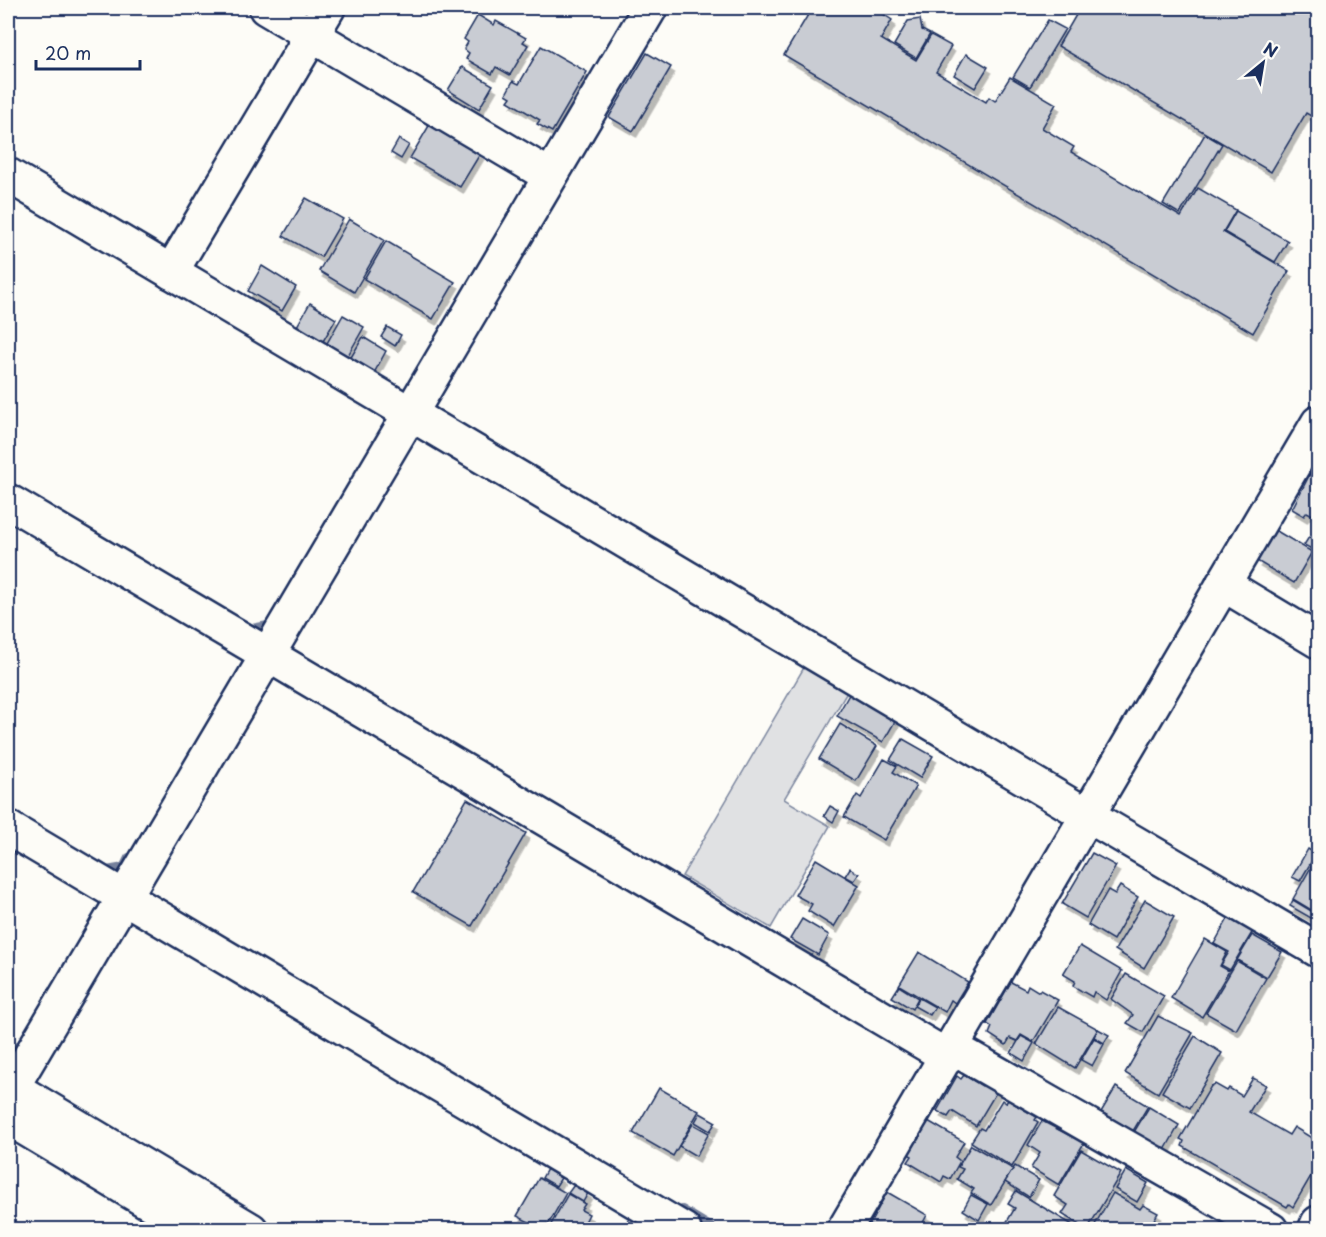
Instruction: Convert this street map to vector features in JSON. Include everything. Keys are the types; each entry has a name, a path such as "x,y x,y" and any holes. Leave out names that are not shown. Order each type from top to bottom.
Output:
{"street":[{"path":"266,8 320,21 550,176"},
{"path":"8,1096 650,8"},
{"path":"171,272 320,21"},
{"path":"8,175 1318,950"},
{"path":"844,1230 1318,423"},
{"path":"8,501 267,655 950,1053 1271,1230"},
{"path":"1223,584 1318,641"},
{"path":"8,828 684,1230"},
{"path":"8,1096 195,1230"},
{"path":"8,1096 251,1230"},
{"path":"1315,1230 1318,1223"}],"shaded area":[{"path":"806,664 849,689 784,799 830,826 771,928 682,876"}],"building":[{"path":"812,8 874,8 892,20 881,39 916,60 931,35 951,46 936,72 986,102 989,97 995,101 1010,77 1056,104 1042,128 1074,147 1071,152 1181,217 1198,188 1236,210 1223,232 1289,271 1253,333 784,55"},
{"path":"1080,8 1316,8 1318,9 1318,120 1306,113 1271,172 1058,46"},
{"path":"478,15 494,25 496,21 526,38 523,42 528,45 510,75 496,67 492,74 466,59 469,53 464,49 468,42 464,39"},
{"path":"920,19 922,30 930,34 916,58 894,45 908,21"},
{"path":"1048,20 1065,29 1030,87 1013,77"},
{"path":"541,46 587,72 552,132 537,124 540,120 508,101 511,97 506,94 513,81 519,84"},
{"path":"647,53 671,67 633,131 609,117"},
{"path":"966,54 988,67 975,88 954,75"},
{"path":"462,67 493,85 479,109 448,90"},
{"path":"430,124 480,154 460,187 410,158"},
{"path":"1205,134 1222,144 1180,214 1163,204"},
{"path":"399,139 409,145 401,159 391,153"},
{"path":"306,198 343,219 321,257 283,236"},
{"path":"1236,211 1288,241 1275,262 1224,232"},
{"path":"349,219 384,240 354,292 319,271"},
{"path":"386,241 455,282 433,319 364,279"},
{"path":"262,266 296,287 282,311 248,291"},
{"path":"310,303 336,319 322,343 296,328"},
{"path":"343,315 364,327 347,357 326,345"},
{"path":"387,327 401,335 395,346 381,337"},
{"path":"363,337 386,351 374,373 350,359"},
{"path":"1310,474 1318,479 1318,518 1307,512 1304,516 1292,509"},
{"path":"1275,530 1312,552 1294,583 1257,561"},
{"path":"1309,537 1318,542 1314,550 1304,545"},
{"path":"851,691 897,718 883,742 837,716"},
{"path":"840,724 877,746 856,781 819,759"},
{"path":"903,739 933,756 920,778 890,760"},
{"path":"884,759 897,766 893,772 916,786 884,840 844,817 857,795 861,798"},
{"path":"467,799 526,833 472,926 413,892"},
{"path":"830,806 839,811 833,822 824,816"},
{"path":"1308,849 1316,854 1300,881 1292,877"},
{"path":"1092,853 1116,866 1086,918 1062,904"},
{"path":"1318,855 1318,914 1293,899"},
{"path":"816,859 859,885 834,927 808,911 812,904 795,895"},
{"path":"850,868 859,874 854,881 845,876"},
{"path":"1120,886 1138,897 1113,940 1088,925 1108,890 1115,894"},
{"path":"1145,900 1174,917 1144,968 1115,950"},
{"path":"1293,900 1318,915 1318,922 1290,906"},
{"path":"1229,917 1253,931 1230,970 1221,965 1229,952 1214,944"},
{"path":"802,919 829,935 818,955 790,939"},
{"path":"1252,935 1282,952 1267,977 1237,960"},
{"path":"1205,939 1227,952 1220,966 1229,971 1202,1017 1171,998"},
{"path":"1080,946 1122,971 1106,1000 1094,992 1092,997 1073,986 1075,981 1063,974"},
{"path":"919,952 968,982 955,1003 951,1000 945,1012 899,985"},
{"path":"1237,961 1266,978 1236,1030 1206,1013"},
{"path":"1126,974 1164,996 1143,1032 1127,1023 1133,1015 1111,999"},
{"path":"1011,982 1026,990 1028,985 1058,1000 1033,1042 1021,1035 1017,1041 1010,1038 1006,1045 989,1034 992,1027 987,1024"},
{"path":"899,986 918,998 912,1009 892,997"},
{"path":"919,998 935,1007 930,1015 914,1006"},
{"path":"1058,1007 1098,1029 1075,1068 1036,1044"},
{"path":"1158,1016 1193,1033 1158,1093 1125,1073"},
{"path":"1098,1029 1109,1035 1104,1043 1094,1037"},
{"path":"1021,1036 1034,1043 1024,1061 1011,1053"},
{"path":"1195,1036 1222,1053 1190,1108 1162,1092"},
{"path":"1094,1038 1104,1044 1092,1066 1081,1060"},
{"path":"964,1075 982,1086 984,1083 997,1091 976,1126 952,1111 948,1117 937,1111 957,1076 961,1079"},
{"path":"1253,1078 1266,1085 1249,1112 1289,1135 1294,1127 1315,1140 1313,1143 1318,1146 1318,1164 1293,1207 1289,1204 1287,1207 1182,1146 1184,1141 1180,1139 1211,1086 1215,1084 1227,1091 1229,1088 1242,1096"},
{"path":"1116,1087 1148,1106 1133,1131 1101,1112"},
{"path":"659,1088 699,1111 673,1156 633,1133"},
{"path":"1002,1100 1006,1103 1008,1100 1037,1117 1035,1120 1038,1122 1012,1167 971,1142 980,1128 984,1130"},
{"path":"1149,1107 1179,1125 1165,1150 1134,1132"},
{"path":"700,1113 716,1122 710,1131 695,1122"},
{"path":"928,1121 964,1142 955,1157 960,1161 950,1179 944,1176 941,1182 908,1162 912,1156 908,1154"},
{"path":"1042,1121 1084,1143 1059,1185 1031,1168 1040,1153 1028,1145"},
{"path":"693,1124 709,1133 696,1156 679,1146"},
{"path":"971,1145 1013,1169 991,1205 971,1193 974,1189 957,1179 963,1169 958,1167"},
{"path":"1081,1150 1121,1173 1087,1230 1062,1214 1068,1205 1054,1196"},
{"path":"1015,1166 1039,1180 1029,1197 1005,1182"},
{"path":"547,1169 561,1178 556,1186 542,1178"},
{"path":"1126,1170 1148,1183 1137,1202 1115,1189"},
{"path":"539,1178 566,1193 545,1230 517,1216"},
{"path":"574,1185 588,1193 583,1202 568,1193"},
{"path":"1016,1191 1081,1230 1002,1230 1015,1208 1008,1204"},
{"path":"887,1192 927,1215 919,1230 875,1230 869,1226"},
{"path":"1113,1193 1140,1209 1143,1205 1158,1213 1148,1230 1092,1230"},
{"path":"568,1194 585,1204 581,1210 589,1214 581,1230 548,1230"},
{"path":"971,1195 988,1204 979,1220 963,1210"},
{"path":"629,1218 643,1226 641,1230 622,1230"}],"waterway":[{"path":"243,624 252,629 268,626"},
{"path":"98,865 107,871 124,868 129,858"},
{"path":"682,1210 715,1230"}]}
